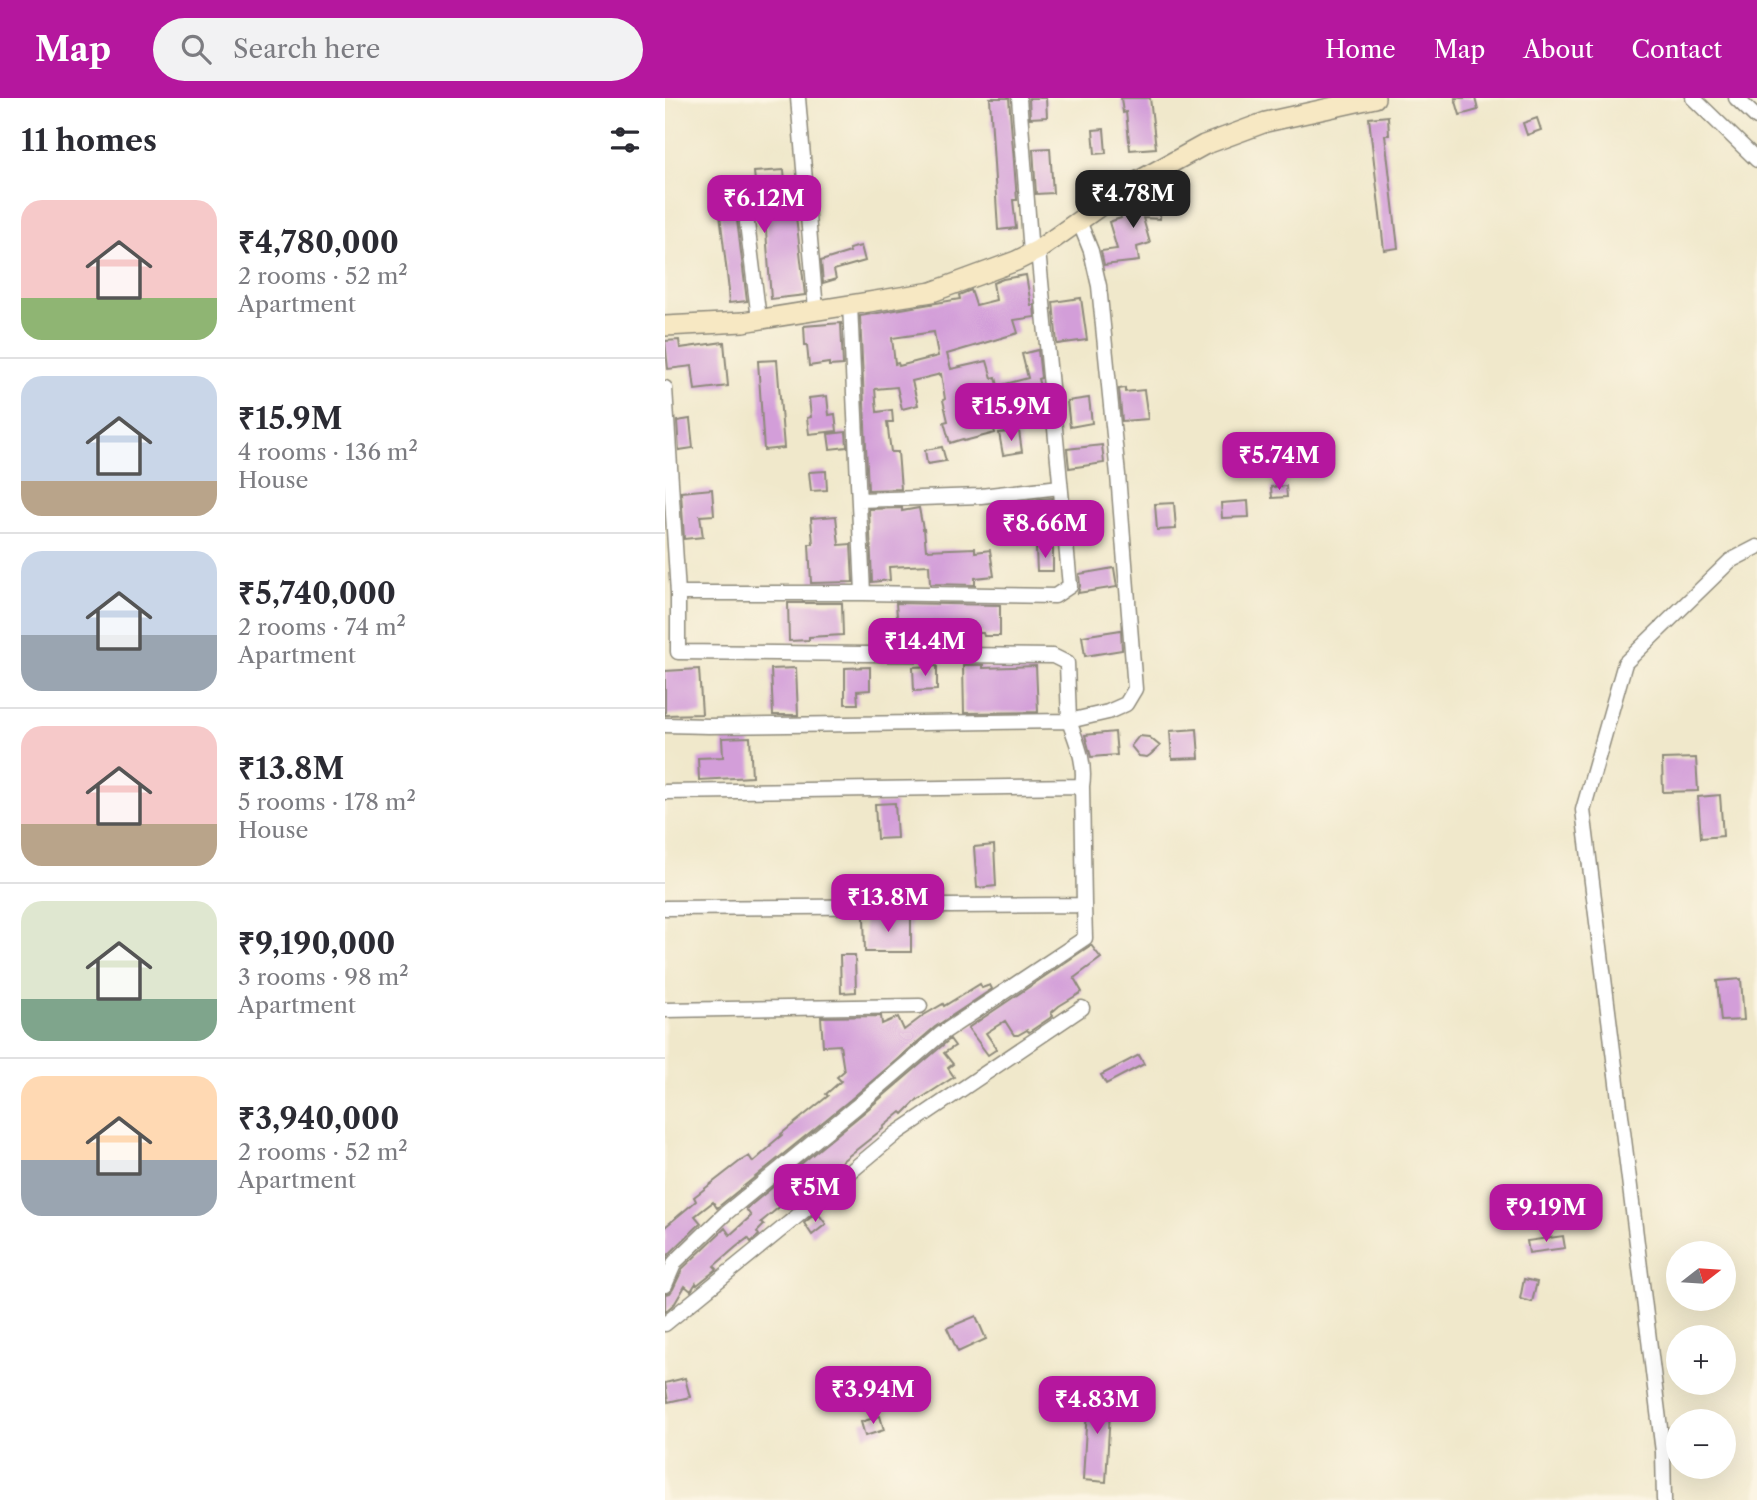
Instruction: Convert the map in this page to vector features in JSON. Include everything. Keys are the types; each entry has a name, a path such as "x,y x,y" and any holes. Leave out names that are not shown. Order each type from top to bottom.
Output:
{"street":[{"path":"798,98 815,310"},
{"path":"678,593 1055,596 1070,586 1019,98"},
{"path":"665,326 743,322 932,292 1034,252 1124,189 1204,145 1266,122 1375,98"},
{"path":"1693,98 1757,160"},
{"path":"1736,98 1757,118"},
{"path":"665,725 1069,721 1126,705 1135,689 1119,488 1099,286 1091,251 1079,221"},
{"path":"747,223 759,319"},
{"path":"850,304 863,593"},
{"path":"665,388 678,593 672,654 1053,656 1067,663 1069,721 1079,747 1084,774 1084,938 941,1034 726,1213 675,1262 665,1285"},
{"path":"859,500 981,496 1060,487"},
{"path":"1664,1500 1663,1452 1583,810 1625,663 1730,561 1757,547"},
{"path":"665,792 1082,786"},
{"path":"665,908 1084,905"},
{"path":"665,1010 920,1006"},
{"path":"665,1324 897,1133 1082,1008"}],"building":[{"path":"990,98 1009,98 1017,200 1013,200 1016,228 998,230"},
{"path":"1029,98 1046,98 1047,117 1030,118"},
{"path":"1121,98 1150,98 1156,148 1130,150 1126,112 1123,113"},
{"path":"1455,98 1475,98 1478,110 1460,115"},
{"path":"1388,116 1389,135 1385,135 1398,248 1384,250 1369,118"},
{"path":"1537,118 1541,130 1527,135 1523,123"},
{"path":"1104,129 1106,153 1095,154 1093,130"},
{"path":"1050,148 1053,193 1036,194 1033,149"},
{"path":"784,170 785,182 792,182 805,295 771,299 765,217 755,218 746,213 737,220 747,301 729,303 717,189 731,188 732,194 756,191 754,172"},
{"path":"1149,189 1161,189 1160,219 1143,218 1150,243 1137,247 1139,261 1104,265 1101,251 1117,249 1109,222 1131,212 1129,208 1140,204 1139,200 1149,197"},
{"path":"861,246 865,261 834,270 836,279 823,283 821,261"},
{"path":"1026,275 1035,317 1014,320 1018,333 947,354 951,369 987,361 992,378 996,377 998,386 1028,378 1022,354 1038,350 1041,378 1038,379 1042,393 1023,399 1029,418 1018,421 1013,403 988,410 995,433 950,443 944,422 948,421 941,374 912,381 918,405 902,409 897,387 875,389 877,412 892,410 893,422 887,422 891,452 898,452 901,489 868,490 860,316 960,299 959,295 971,290 976,305 996,300 993,283","holes":["934,332 938,356 899,366 898,363 895,364 892,338"]},
{"path":"1081,298 1087,340 1057,344 1053,302"},
{"path":"841,323 843,365 829,366 829,363 809,366 804,326"},
{"path":"679,340 680,348 724,342 728,386 695,390 692,366 668,369 665,341"},
{"path":"777,360 784,448 764,450 758,361"},
{"path":"1125,388 1125,392 1144,390 1148,419 1122,421 1119,389"},
{"path":"827,396 829,415 835,414 837,431 809,434 809,398"},
{"path":"1089,398 1092,423 1070,427 1067,401"},
{"path":"690,419 693,448 679,450 677,421"},
{"path":"1019,431 1022,452 1003,455 999,433"},
{"path":"846,432 847,447 830,449 828,434"},
{"path":"1102,445 1104,463 1069,468 1067,449"},
{"path":"942,447 946,461 927,464 925,450"},
{"path":"826,471 827,490 811,491 809,472"},
{"path":"1286,486 1287,497 1272,498 1271,487"},
{"path":"712,489 714,515 700,516 703,537 684,539 681,492"},
{"path":"1052,498 1053,523 1031,525 1029,500"},
{"path":"1248,501 1249,517 1222,518 1221,503"},
{"path":"1174,503 1176,529 1157,530 1155,504"},
{"path":"902,508 902,511 919,508 926,550 990,550 994,576 975,578 975,585 930,584 929,565 889,567 890,580 872,582 869,509"},
{"path":"836,516 839,545 851,544 853,582 811,583 811,518"},
{"path":"1036,549 1053,549 1053,571 1037,571"},
{"path":"1114,568 1117,587 1078,593 1079,574"},
{"path":"788,603 842,603 843,635 789,641"},
{"path":"896,603 1000,605 1000,636 927,632 927,643 899,643"},
{"path":"1121,630 1122,650 1085,656 1082,636"},
{"path":"963,665 983,665 983,668 1036,666 1038,712 964,713"},
{"path":"937,666 937,690 914,691 913,667"},
{"path":"870,667 870,690 857,691 858,704 845,704 845,668"},
{"path":"796,668 798,715 773,715 771,669"},
{"path":"699,669 702,714 665,715 665,671"},
{"path":"1197,729 1199,758 1172,759 1170,731"},
{"path":"1115,732 1117,755 1091,757 1085,735"},
{"path":"1139,736 1149,737 1160,746 1147,757 1139,756 1131,746"},
{"path":"750,737 752,777 699,780 698,758 723,757 722,738"},
{"path":"1696,758 1698,791 1663,792 1662,759"},
{"path":"1720,795 1723,836 1701,838 1698,797"},
{"path":"895,803 897,838 877,839 875,804"},
{"path":"994,845 996,886 977,888 974,847"},
{"path":"864,916 911,916 911,952 865,952"},
{"path":"1091,945 1101,958 1074,978 1082,992 1059,1006 1051,1013 1053,1016 1029,1032 1027,1030 1014,1035 1005,1021 986,1033 997,1049 988,1055 968,1028"},
{"path":"840,955 855,955 856,992 841,993"},
{"path":"1741,979 1744,1020 1721,1021 1717,981"},
{"path":"980,984 982,988 990,985 992,989 935,1027 717,1208 713,1202 695,1216 701,1223 665,1261 665,1227 696,1201 694,1197 749,1156 753,1162 781,1134 828,1096 826,1094 841,1081 837,1077 844,1071 840,1045 823,1046 821,1017 881,1016 882,1024 898,1017 904,1030 924,1015"},
{"path":"950,1039 955,1046 944,1053 953,1064 948,1068 954,1077 917,1100 903,1114 901,1112 832,1169 792,1208 791,1206 788,1209 783,1204 761,1222 764,1225 757,1232 759,1235 751,1242 748,1238 736,1247 714,1266 717,1269 697,1285 696,1283 691,1291 685,1286 675,1303 665,1312 665,1294 673,1289 683,1268 725,1228 730,1235 751,1216 746,1209"},
{"path":"1139,1055 1144,1064 1106,1084 1101,1075"},
{"path":"817,1212 826,1224 812,1235 804,1223"},
{"path":"1563,1236 1565,1248 1529,1253 1527,1241"},
{"path":"1524,1279 1537,1282 1532,1302 1520,1299"},
{"path":"976,1316 986,1339 958,1352 947,1328"},
{"path":"685,1378 690,1397 668,1402 665,1383"},
{"path":"1088,1391 1111,1393 1106,1482 1083,1480"},
{"path":"880,1416 884,1430 865,1436 861,1422"}]}
